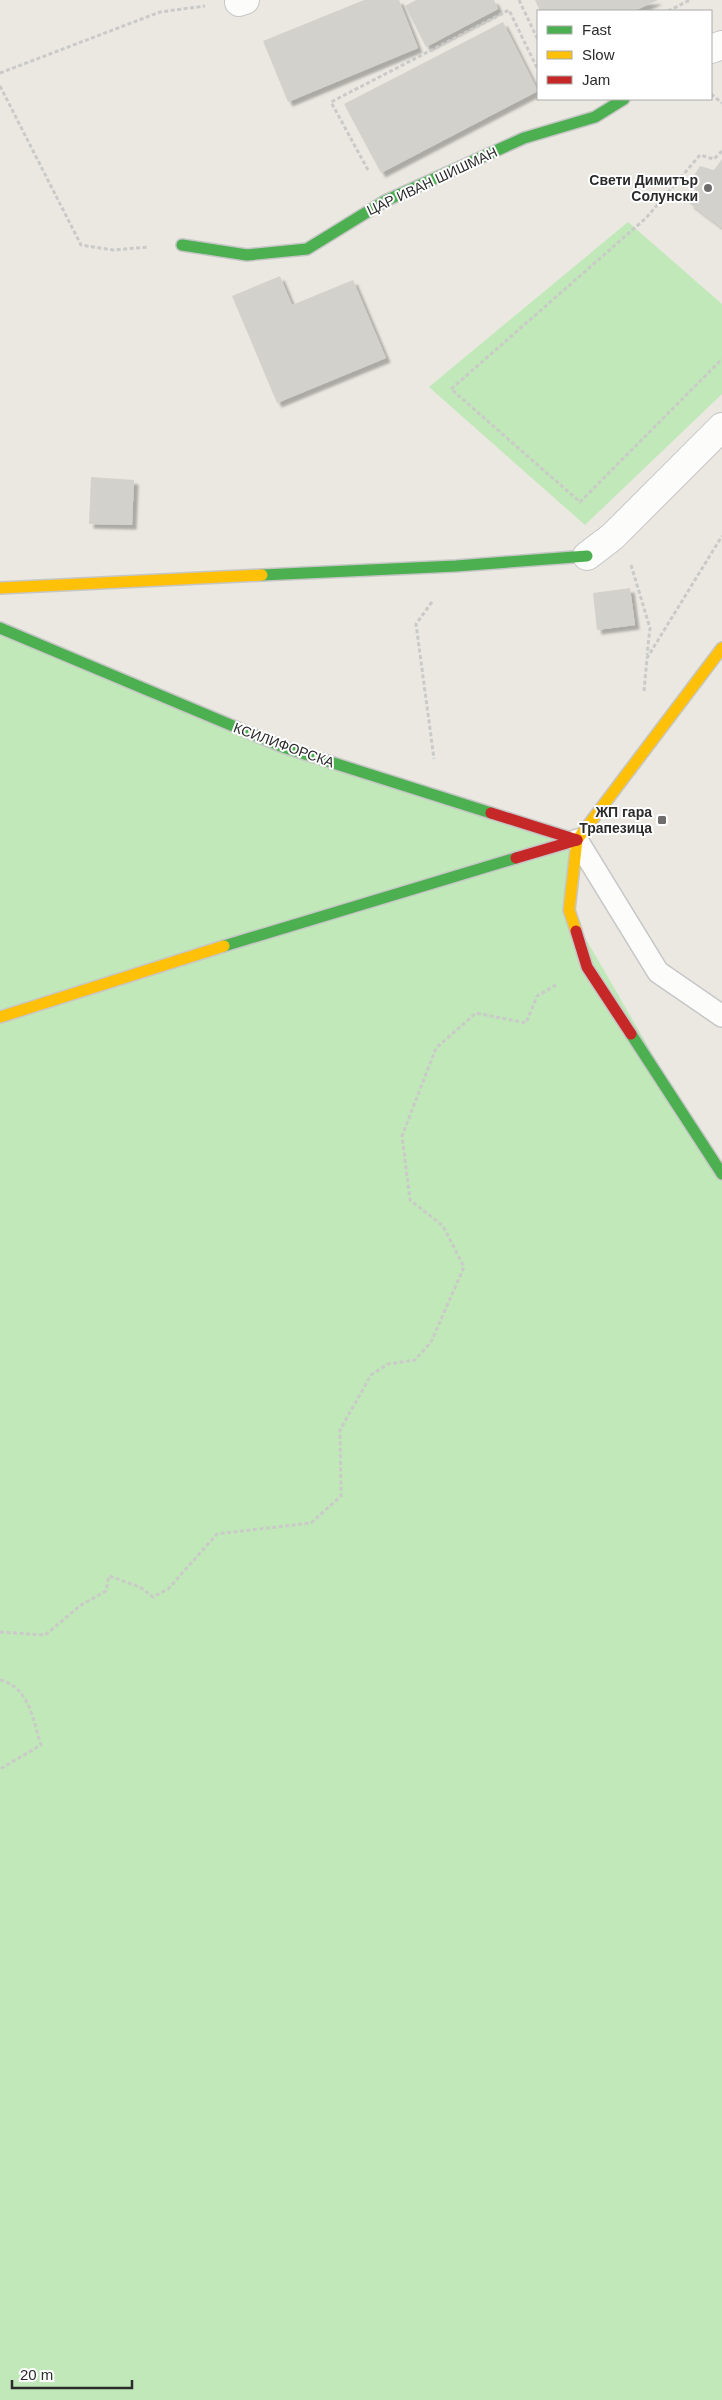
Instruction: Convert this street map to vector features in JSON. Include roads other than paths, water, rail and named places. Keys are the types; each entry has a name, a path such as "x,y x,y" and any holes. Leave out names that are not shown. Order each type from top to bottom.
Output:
{"street":[{"name":"ЦАР ИВАН ШИШМАН","path":"182,245 247,255 307,249 385,201 524,138 594,117 622,100"},
{"path":"0,588 456,566 587,556 612,537 722,427"},
{"name":"КСИЛИФОРСКА","path":"0,628 283,748 577,840"},
{"path":"722,648 577,840 569,910 587,967 722,1174"},
{"path":"0,1016 577,840"}],"lane":[{"path":"577,840 658,972 722,1016"}],"place":[{"name":"Свети Димитър Солунски","path":"708,188"},
{"name":"ЖП гара Трапезица","path":"662,820"}]}
